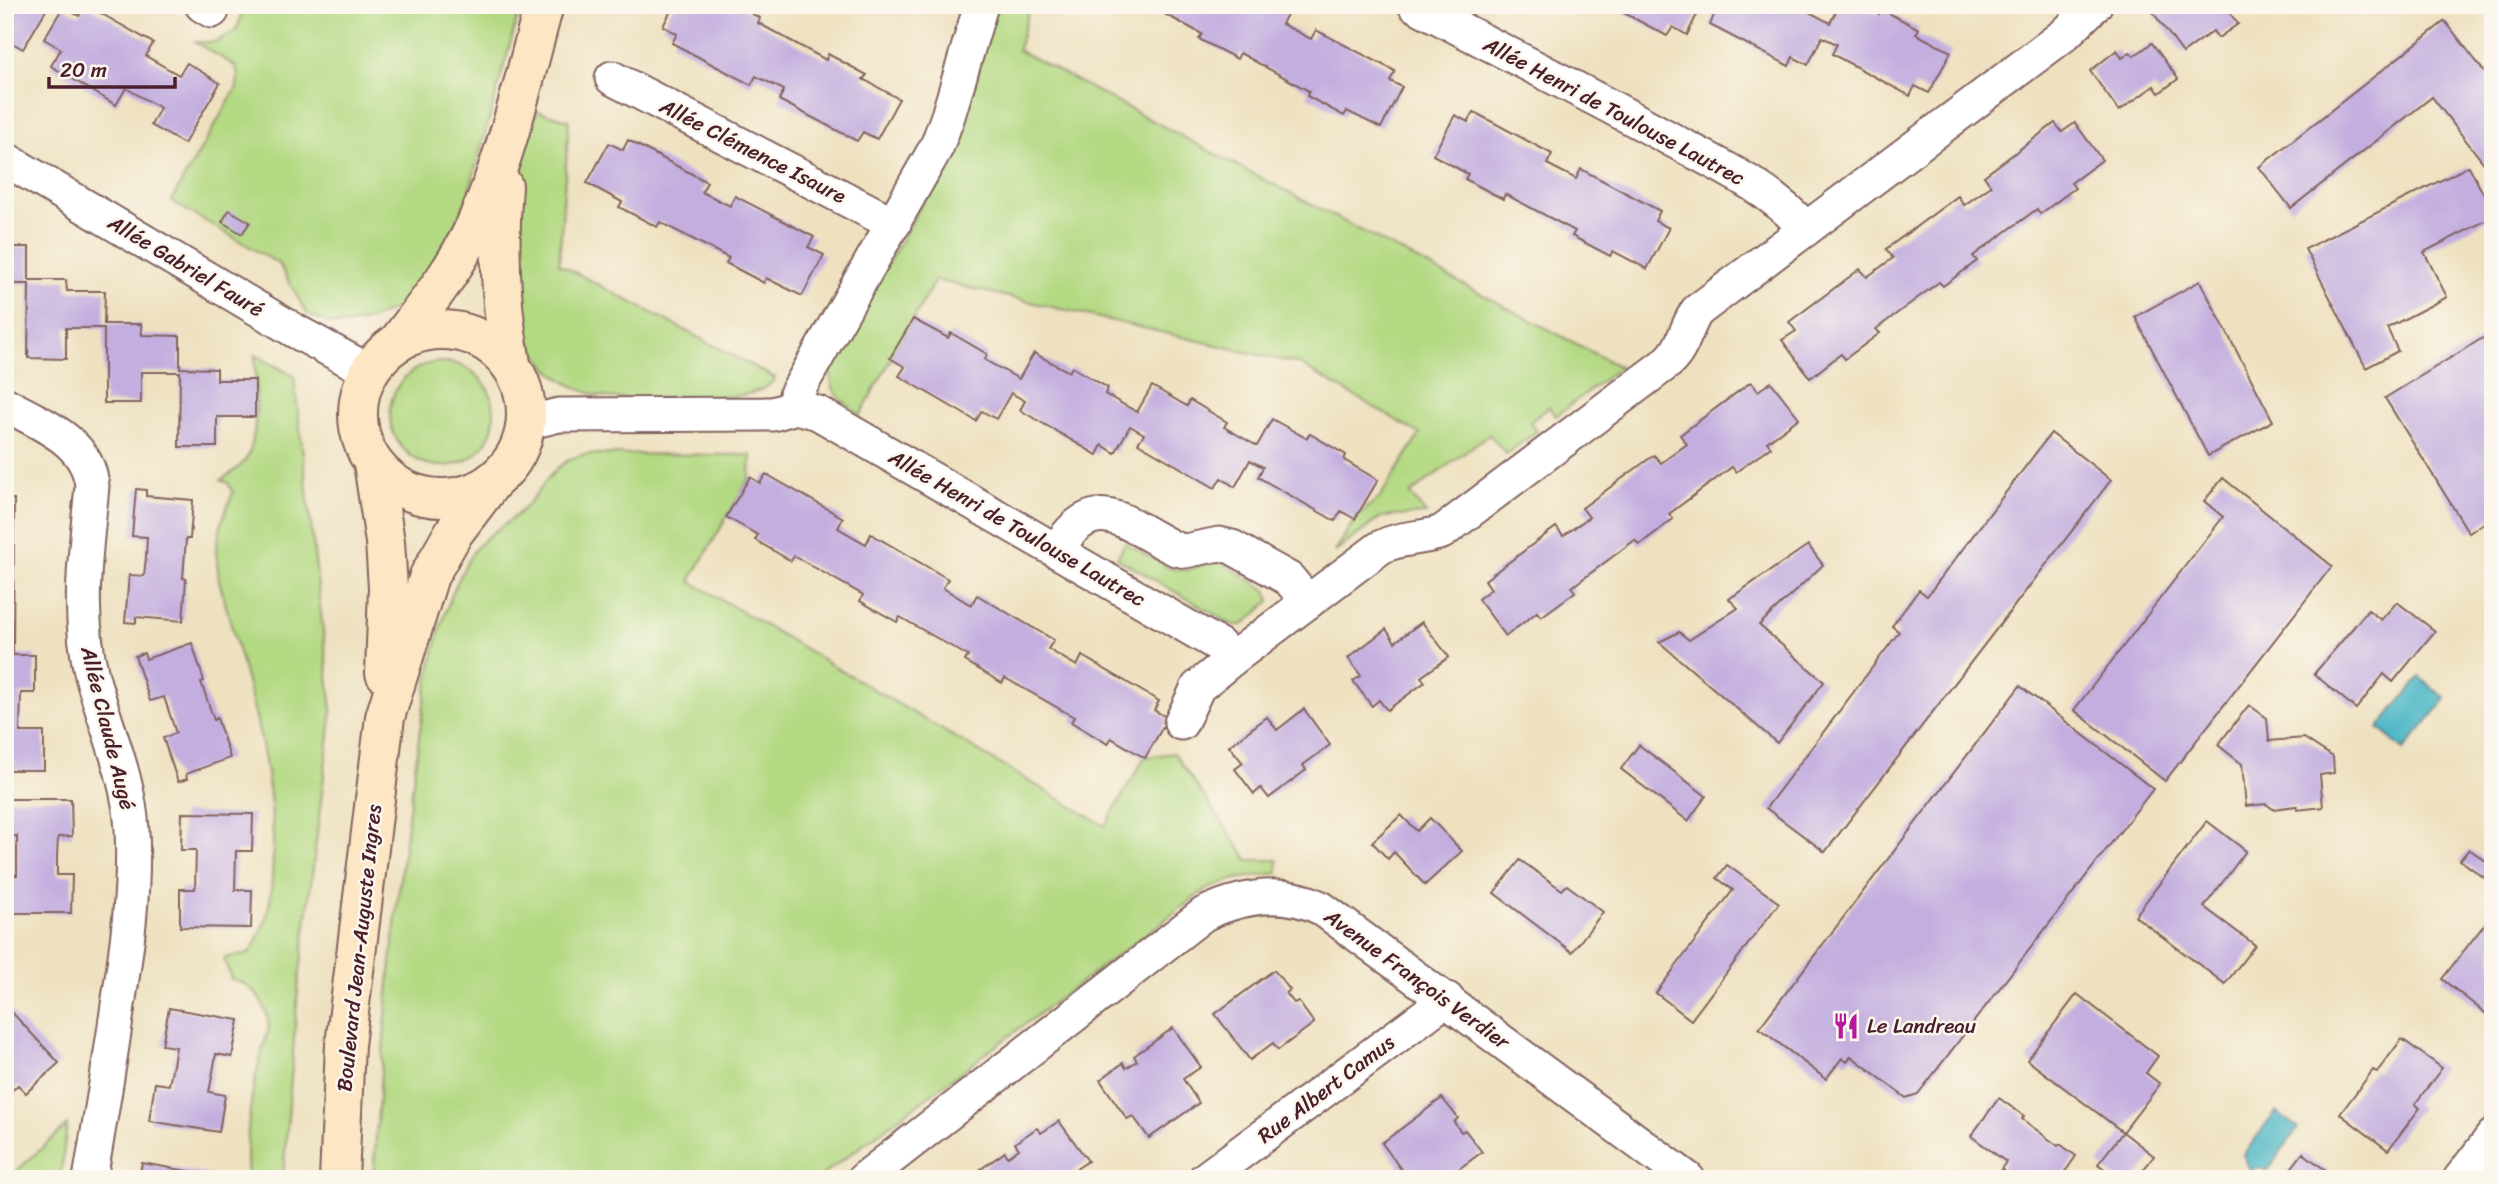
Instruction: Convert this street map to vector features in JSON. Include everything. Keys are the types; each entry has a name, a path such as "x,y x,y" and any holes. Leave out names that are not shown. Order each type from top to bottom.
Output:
{"main road":[{"path":"398,342 417,333 438,329 458,331 479,338 496,349 510,364 521,382 526,402 526,424 522,441 515,457 492,482 477,491 443,499 425,497 396,485 373,463 359,433 358,401 369,371 382,355 398,342 432,298 475,226 506,142 544,5"},
{"path":"506,142 499,235 510,364"},
{"name":"Boulevard Jean-Auguste Ingres","path":"339,1179 345,1045 385,717 387,577 385,542 373,463"},
{"name":"Boulevard Jean-Auguste Ingres","path":"385,717 429,576 454,531 492,482"}],"street":[{"path":"526,424 559,415 773,414 796,407 796,394 937,146 981,5"},
{"name":"Allée Henri de Toulouse Lautrec","path":"1415,5 1741,177 1768,194 1794,215 1806,229"},
{"path":"1181,723 1198,687 1232,659 1381,547 1396,540 1442,532 1668,362 1679,349 1688,324 1697,311 2064,35 2095,5"},
{"name":"Allée Clémence Isaure","path":"612,78 894,224"},
{"name":"Allée Gabriel Fauré","path":"5,159 297,332 369,371"},
{"name":"Allée Claude Augé","path":"5,404 69,440 85,459 90,471 91,493 82,574 84,625 92,674 127,790 132,828 133,871 124,971 90,1179"},
{"name":"Allée Henri de Toulouse Lautrec","path":"796,407 832,420 1057,550 1219,645 1232,659"},
{"path":"1057,550 1076,525 1097,516 1113,516 1176,549 1185,551 1219,544 1232,547 1289,579 1308,602"},
{"name":"Avenue François Verdier","path":"864,1179 1204,914 1238,901 1271,896 1293,898 1312,904 1447,999 1688,1179"},
{"name":"Rue Albert Camus","path":"1205,1179 1447,999"},
{"path":"2460,1179 2493,1136"}],"green space":[{"path":"239,5 521,5 467,199 456,225 412,297 399,307 370,320 344,325 331,324 307,314 279,264 171,201 237,87 235,66 195,42 215,42 235,32 241,18"},
{"path":"997,5 1030,5 1018,50 1620,367 1556,416 1549,407 1530,422 1537,431 1506,454 1489,434 1410,494 1426,514 1381,517 1335,552 1356,517 1380,497 1420,434 1299,364 935,280 860,415 840,399 832,386 833,361 958,140"},
{"path":"537,111 569,120 559,264 775,378 769,385 752,393 730,396 614,398 589,393 568,383 539,358 525,325 522,306 517,200 522,166"},
{"path":"255,355 294,376 332,710 298,990 283,1179 248,1179 247,1140 251,1102 269,1028 263,1004 253,991 231,979 224,958 250,953 266,918 272,883 269,786 256,716 219,580 216,549 222,521 233,492 228,483 221,480 243,463 252,442 256,412"},
{"path":"442,362 462,366 479,377 490,394 494,414 490,434 479,451 462,462 442,466 422,462 405,451 394,434 390,414 394,394 405,377 422,366"},
{"path":"751,455 750,477 690,581 1105,826 1145,757 1174,753 1248,860 1278,860 1278,873 1235,879 1205,890 817,1179 373,1179 399,886 425,699 437,639 457,582 477,547 490,534 520,513 560,466 577,456"},
{"path":"1125,543 1171,569 1188,570 1212,562 1222,563 1266,590 1270,601 1243,625 1233,625 1117,558"},
{"path":"67,1125 60,1179 8,1179"}],"water":[{"path":"2420,677 2446,699 2404,750 2378,728"},
{"path":"2276,1112 2298,1128 2267,1171 2263,1168 2250,1170 2243,1155"}],"building":[{"path":"5,5 49,5 23,49 5,39"},
{"path":"86,5 153,43 146,56 179,75 187,63 220,83 184,144 151,125 160,108 126,88 116,105 51,66 61,49 44,39 63,7 79,16"},
{"path":"674,5 736,5 760,18 758,23 826,60 828,54 867,75 863,79 899,99 877,139 863,132 857,141 779,100 784,90 756,76 751,85 672,43 677,34 663,26"},
{"path":"1148,5 1271,5 1287,14 1282,24 1311,39 1316,30 1395,71 1390,81 1402,87 1381,128 1347,111 1344,116 1307,96 1309,91 1240,53 1237,59 1199,39 1202,34"},
{"path":"1609,5 1796,5 1830,23 1839,5 1861,5 1879,14 1881,9 1919,29 1916,34 1951,52 1929,93 1915,86 1910,96 1832,54 1837,44 1822,37 1808,65 1793,57 1789,66 1710,25 1714,15 1700,8 1687,35 1673,27 1667,36"},
{"path":"2224,5 2238,24 2218,38 2213,31 2183,53 2149,7"},
{"path":"2445,21 2493,83 2493,175 2432,97 2291,208 2259,167"},
{"path":"2152,43 2178,79 2159,93 2154,86 2119,111 2090,71 2117,50 2122,58 2130,52 2134,56"},
{"path":"1474,112 1552,154 1547,164 1576,179 1581,169 1660,211 1655,221 1669,228 1647,269 1613,251 1610,256 1572,236 1575,231 1505,194 1503,199 1465,179 1468,174 1433,155 1455,115 1468,122"},
{"path":"2055,123 2062,132 2075,123 2102,160 2071,183 2075,188 2040,214 2037,209 1973,256 1977,261 1943,286 1939,282 1876,329 1880,333 1845,359 1841,354 1810,378 1782,340 1796,331 1789,322 1860,269 1867,277 1893,258 1886,249 1958,196 1964,205 1991,186 1984,176"},
{"path":"628,140 707,182 702,192 730,206 735,196 814,237 808,247 824,255 802,296 766,278 764,283 726,263 729,258 660,222 657,227 619,207 622,202 587,183 609,143 623,150"},
{"path":"2469,166 2493,217 2424,252 2447,297 2387,328 2398,351 2366,368 2305,249"},
{"path":"229,210 250,222 242,234 222,222"},
{"path":"5,247 29,247 29,280 66,280 67,291 105,291 104,324 141,324 142,335 180,336 180,368 217,369 217,380 255,380 255,417 217,417 217,447 179,447 180,372 141,372 141,403 104,403 104,328 66,328 66,359 28,358 29,284 5,284"},
{"path":"2200,281 2273,421 2208,456 2135,317"},
{"path":"913,319 948,338 951,333 987,354 985,360 1019,379 1034,353 1069,372 1072,367 1108,388 1105,394 1137,412 1152,386 1187,406 1190,400 1227,422 1224,427 1257,446 1272,419 1306,438 1310,434 1346,455 1344,460 1378,480 1355,519 1341,511 1335,521 1258,477 1263,467 1250,460 1235,487 1221,478 1215,488 1138,443 1144,434 1130,426 1115,453 1102,445 1097,455 1020,410 1025,401 1011,393 996,419 982,411 976,421 899,376 905,367 890,358"},
{"path":"2486,336 2493,346 2493,517 2469,533 2385,398"},
{"path":"1751,382 1758,391 1771,382 1799,418 1767,442 1771,447 1736,472 1732,467 1669,514 1673,519 1639,545 1635,540 1572,587 1575,592 1541,617 1537,612 1506,636 1478,599 1491,589 1485,580 1556,527 1563,536 1589,517 1582,508 1654,455 1661,463 1687,444 1680,435"},
{"path":"2051,433 2111,480 1825,852 1766,808 1899,632 1892,626 1919,590 1927,596"},
{"path":"766,474 843,518 838,528 866,544 871,534 948,579 943,588 971,605 977,595 1054,640 1048,649 1077,666 1082,656 1159,701 1154,710 1168,718 1145,758 1111,738 1108,744 1071,722 1074,717 1005,678 1002,683 965,661 968,656 900,617 897,622 860,601 863,595 794,556 791,561 755,540 758,535 726,517 750,477 760,483"},
{"path":"2223,478 2332,566 2165,781 2074,710 2223,517 2204,501"},
{"path":"136,489 146,490 146,496 193,500 190,539 186,539 183,621 136,617 136,623 125,622 129,575 144,576 146,557 147,537 132,536"},
{"path":"5,499 14,499 13,655 35,655 35,693 21,693 20,732 44,732 44,770 5,770"},
{"path":"1808,545 1823,565 1759,625 1824,682 1777,743 1659,642 1679,632 1689,640 1738,608 1729,599"},
{"path":"2397,602 2435,631 2393,682 2384,674 2356,709 2314,674 2368,610 2381,620"},
{"path":"1422,622 1449,657 1421,677 1425,682 1387,710 1379,700 1372,706 1353,681 1361,676 1348,658 1386,629 1395,642"},
{"path":"192,643 204,681 201,682 214,720 217,718 230,758 186,774 187,779 178,782 163,738 176,733 164,697 150,701 135,656 144,653 146,659"},
{"path":"2020,686 2153,789 1918,1094 1906,1098 1851,1056 1847,1062 1842,1058 1826,1079 1759,1028"},
{"path":"2249,705 2267,718 2269,741 2304,738 2333,757 2334,773 2320,775 2323,807 2297,810 2297,806 2273,809 2266,804 2246,806 2242,764 2218,745"},
{"path":"1304,709 1330,745 1303,765 1306,770 1269,798 1261,788 1254,794 1235,769 1243,763 1229,746 1267,717 1277,730"},
{"path":"1639,745 1706,796 1688,821 1621,769"},
{"path":"5,799 71,799 72,836 58,837 57,875 72,875 71,913 5,913 5,875 17,875 17,836 5,836"},
{"path":"182,813 253,814 252,851 236,851 235,890 252,890 251,928 180,927 180,889 195,889 196,850 181,850"},
{"path":"1401,815 1417,831 1430,818 1462,851 1425,885 1394,852 1388,859 1372,842"},
{"path":"2207,821 2246,851 2204,907 2255,945 2225,984 2135,916"},
{"path":"2469,849 2493,866 2493,884 2460,860"},
{"path":"1520,860 1562,890 1567,885 1603,912 1572,952 1494,893"},
{"path":"1727,865 1779,903 1691,1020 1656,993 1733,890 1717,878"},
{"path":"2491,916 2493,1011 2489,1016 2442,979"},
{"path":"1274,970 1290,990 1286,993 1294,1003 1298,1001 1314,1023 1278,1050 1273,1043 1250,1060 1215,1014"},
{"path":"2077,994 2158,1056 2146,1073 2160,1084 2123,1132 2027,1060"},
{"path":"7,1007 59,1063 26,1093 18,1085 5,1097"},
{"path":"169,1008 239,1020 232,1057 216,1054 209,1092 225,1095 219,1132 149,1121 155,1083 169,1085 173,1065 176,1047 162,1045"},
{"path":"1173,1028 1201,1067 1183,1079 1199,1103 1149,1138 1133,1116 1127,1119 1100,1080 1123,1063 1126,1068 1137,1061 1134,1056"},
{"path":"2402,1039 2442,1068 2415,1104 2420,1108 2388,1150 2340,1114 2373,1070 2377,1072"},
{"path":"1442,1098 1458,1118 1454,1122 1461,1132 1465,1130 1482,1152 1445,1179 1408,1179 1382,1143"},
{"path":"1999,1098 2024,1116 2022,1119 2076,1156 2060,1179 2014,1179 2001,1169 2006,1162 1971,1136"},
{"path":"1059,1121 1088,1161 1069,1174 1072,1179 967,1179 1005,1152 1008,1157 1019,1149 1015,1143 1037,1128 1041,1133"},
{"path":"2123,1132 2154,1156 2136,1179 2117,1179 2098,1164"},
{"path":"2303,1153 2337,1179 2283,1179"},
{"path":"142,1163 211,1175 211,1179 139,1179"}],"place":[{"name":"Le Landreau","path":"1846,1026"}]}
